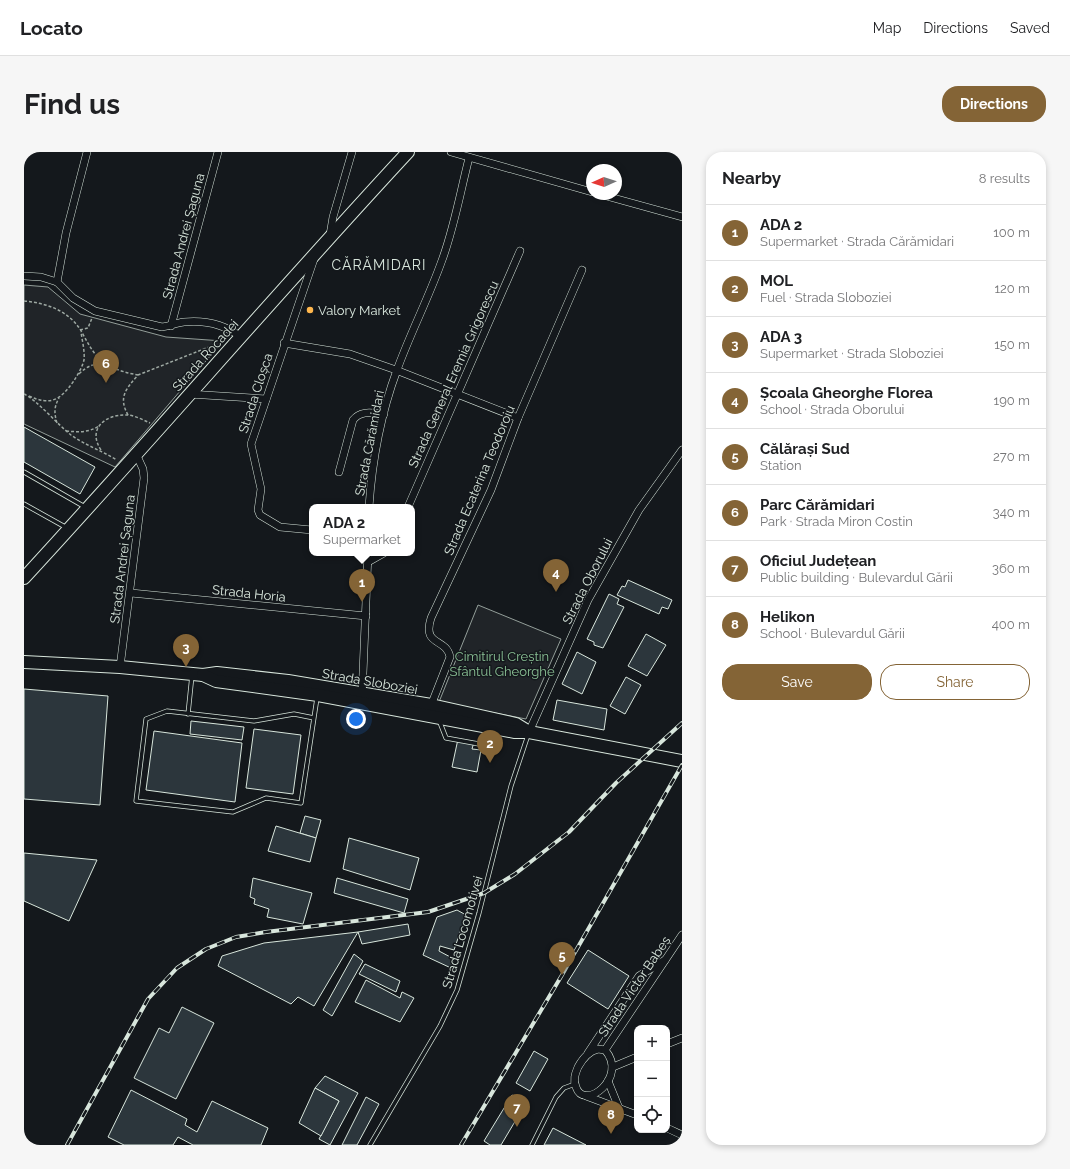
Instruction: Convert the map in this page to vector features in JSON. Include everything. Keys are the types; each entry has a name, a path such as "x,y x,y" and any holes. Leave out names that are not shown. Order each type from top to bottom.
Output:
{"main road":[{"name":"Strada Rocadei","path":"24,578 137,456 189,394 330,236 408,152"},
{"name":"Strada Sloboziei","path":"24,662 120,667 197,675 217,673 288,681 433,713 493,728 515,732 529,732 682,761"},
{"name":"Strada Sloboziei","path":"197,675 216,682 318,695 362,698"},
{"name":"Strada Sloboziei","path":"433,713 516,724 529,732"}],"street":[{"path":"58,282 66,233 87,152"},
{"name":"Strada Andrei Șaguna","path":"171,326 218,152"},
{"path":"330,236 333,217 352,152"},
{"path":"452,152 586,190"},
{"name":"Strada Cărămidari","path":"369,504 384,414 396,370 441,264 451,235 469,158"},
{"path":"621,200 682,217"},
{"name":"Strada General Eremia Grigorescu","path":"409,504 520,251"},
{"name":"Strada Cloșca","path":"309,530 280,527 259,512 261,489 250,444 317,252"},
{"name":"Strada Ecaterina Teodoroiu","path":"433,713 450,657 449,652 430,636 428,630 429,624 491,490 518,418 582,270"},
{"path":"24,276 41,277 58,282 73,298 95,311 146,324 171,326 182,322 216,324 229,328 241,337"},
{"path":"284,343 350,354 396,370 456,395 518,418"},
{"path":"189,394 266,399"},
{"path":"339,472 353,420 357,415 368,413 384,414"},
{"name":"Strada Oborului","path":"529,732 588,600 639,510 682,450"},
{"name":"Strada Andrei Șaguna","path":"120,667 131,593 144,478 143,468 137,456"},
{"path":"362,698 368,556"},
{"path":"368,562 379,556"},
{"name":"Strada Horia","path":"131,593 366,616"},
{"name":"Strada Victor Babeș","path":"605,1050 681,938"},
{"path":"634,1114 580,1095 575,1084 577,1070 639,976 667,958"},
{"path":"670,1043 682,1038"},
{"path":"585,1057 594,1050 605,1050 612,1060 613,1067 608,1081 599,1092 585,1096"},
{"path":"613,1067 634,1058"},
{"path":"608,1081 619,1108"},
{"path":"670,1129 682,1135"}],"lane":[{"path":"24,472 88,509"},
{"path":"24,504 69,529"},
{"path":"188,714 197,675"},
{"path":"314,718 294,714 254,721 167,711 146,719 136,801 233,812 266,798 301,803 318,695"},
{"path":"433,713 446,738 479,744 493,728"},
{"name":"Strada Locomotivei","path":"370,1145 440,1026 457,990 479,913 511,786 529,732"},
{"path":"532,1145 556,1098 564,1088 575,1084"}],"path":[{"path":"24,301 44,304 72,319 90,348 104,363 123,372 138,375"},
{"path":"80,330 88,328 95,311"},
{"path":"78,375 84,360 80,330"},
{"path":"161,428 128,414 123,406 123,397 129,385 138,375 214,345 226,354"},
{"path":"57,423 54,414 55,406 59,398 78,375 86,368 95,364 104,363"},
{"path":"24,391 25,395 57,423 86,445 102,451 127,466"},
{"path":"25,395 38,400 51,401 59,398"},
{"path":"66,430 80,432 92,430 106,419 128,414"},
{"path":"99,426 96,435 96,442 102,451"}],"green space":[{"path":"24,285 48,287 80,314 166,337 223,341 115,467 24,424"},
{"name":"Cimitirul Creștin Sfântul Gheorghe","path":"478,605 561,639 526,719 439,702"}],"building":[{"path":"24,427 95,467 80,494 24,462"},
{"path":"628,580 672,600 668,609 662,607 659,614 617,595 622,586 625,587"},
{"path":"609,594 619,599 617,604 624,607 603,648 594,645 594,642 587,639"},
{"path":"646,634 666,645 647,676 628,666"},
{"path":"577,652 596,662 582,694 562,684"},
{"path":"626,677 641,685 625,714 610,706"},
{"path":"24,689 108,696 100,805 24,799"},
{"path":"557,700 607,709 604,730 553,720"},
{"path":"191,721 244,727 242,740 190,734"},
{"path":"254,729 301,735 293,794 246,788"},
{"path":"154,731 242,743 235,802 146,790"},
{"path":"458,739 474,742 472,749 481,750 477,772 452,767"},
{"path":"305,816 321,820 316,838 300,833"},
{"path":"276,826 316,838 310,862 268,851"},
{"path":"349,838 419,858 410,890 343,869"},
{"path":"24,853 97,860 69,921 24,901"},
{"path":"253,878 312,893 303,924 267,917 269,909 254,904 255,899 250,897"},
{"path":"337,878 408,899 404,913 334,893"},
{"path":"457,910 466,915 454,950 440,946 439,951 454,959 451,968 423,955 437,917"},
{"path":"408,924 410,935 362,944 358,932"},
{"path":"358,932 314,1006 298,997 291,1004 218,966 222,956 264,943"},
{"path":"588,950 629,976 608,1009 567,983"},
{"path":"354,954 363,961 332,1016 323,1010"},
{"path":"365,964 400,981 396,992 359,974"},
{"path":"366,980 400,998 402,992 414,998 400,1022 355,1002"},
{"path":"182,1007 214,1023 176,1099 134,1078 159,1028 169,1033"},
{"path":"534,1051 548,1059 530,1091 516,1083"},
{"path":"325,1076 358,1093 330,1145 319,1139 339,1101 315,1088"},
{"path":"315,1088 339,1101 321,1136 299,1123"},
{"path":"131,1090 187,1119 185,1125 197,1132 212,1101 268,1128 261,1145 193,1145 178,1137 173,1145 124,1145 108,1137"},
{"path":"512,1095 526,1103 501,1145 490,1145 484,1141"},
{"path":"366,1097 379,1104 357,1145 342,1145"},
{"path":"553,1128 586,1145 544,1145"}],"railway":[{"path":"67,1145 148,999 177,968 206,949 236,937 428,912 484,893 515,874 569,832 616,783 682,723"},
{"path":"461,1145 562,975 682,765"}],"place":[{"name":"Valory Market","path":"310,310"},
{"name":"Parc Cărămidari","path":"106,383"},
{"name":"Școala Gheorghe Florea","path":"556,592"},
{"name":"ADA 2","path":"362,602"},
{"name":"ADA 3","path":"186,667"},
{"name":"MOL","path":"490,763"},
{"name":"Călărași Sud","path":"562,975"},
{"name":"Oficiul Județean","path":"517,1127"},
{"name":"Helikon","path":"611,1134"}],"district":[{"name":"CĂRĂMIDARI","path":"379,265"}]}
